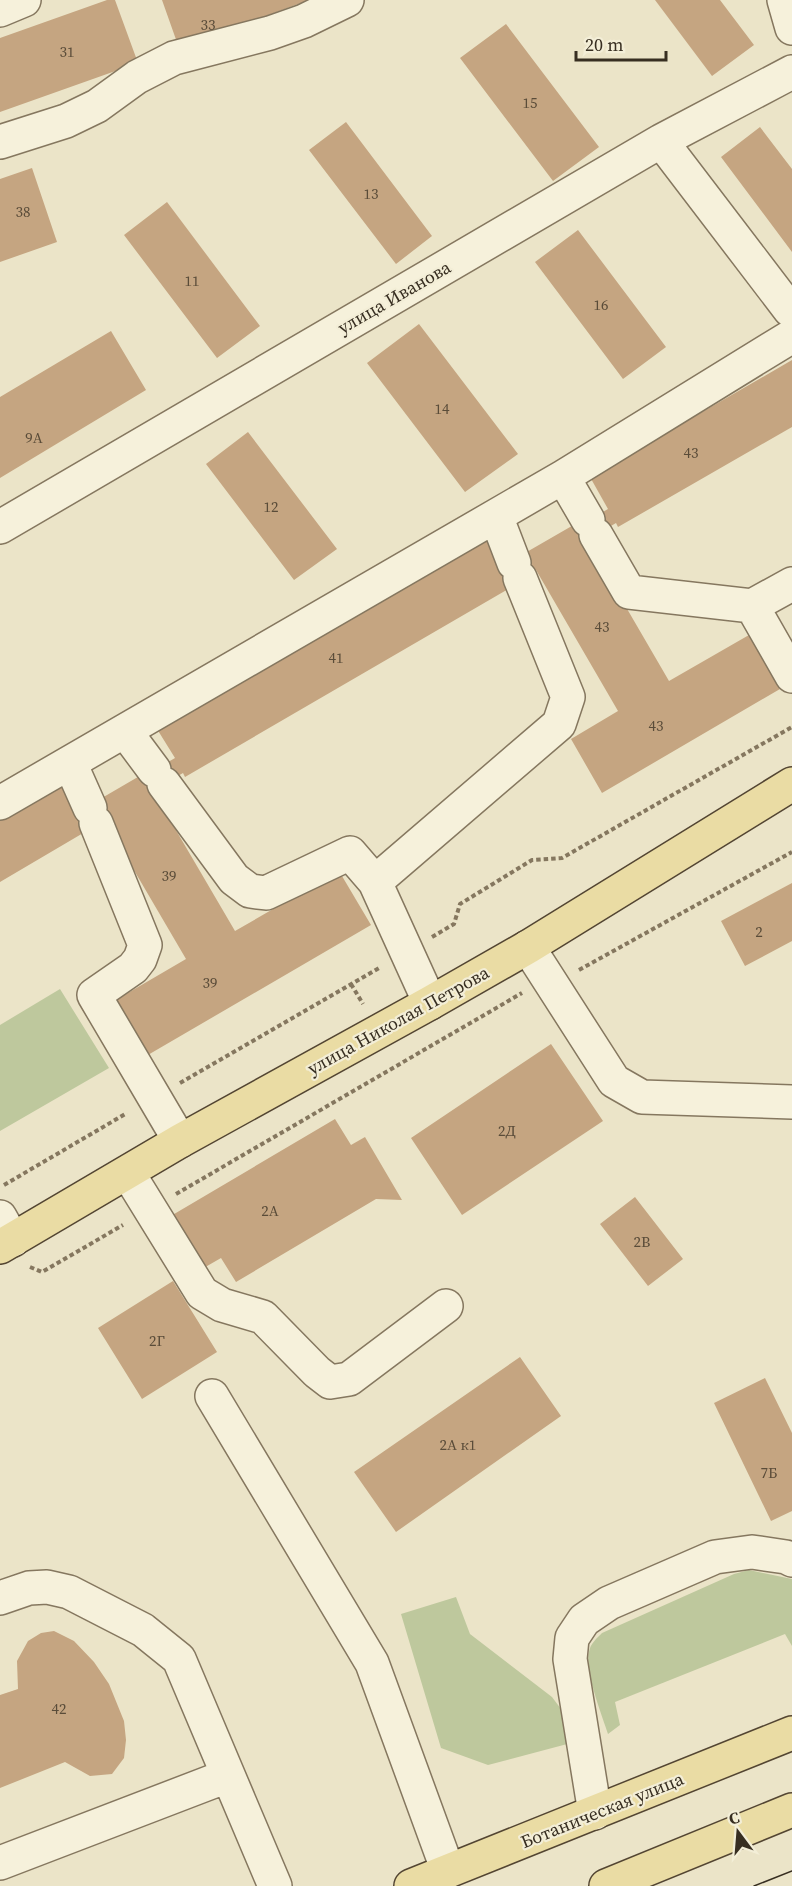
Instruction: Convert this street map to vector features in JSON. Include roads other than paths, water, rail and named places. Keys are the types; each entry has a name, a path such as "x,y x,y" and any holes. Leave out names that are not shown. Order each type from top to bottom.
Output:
{"main road":[{"name":"улица Николая Петрова","path":"10,1242 180,1141 528,947 792,784"},
{"name":"Ботаническая улица","path":"411,1886 792,1733"},
{"path":"606,1886 792,1810"}],"street":[{"path":"0,10 24,0"},
{"path":"0,142 66,121 97,106 136,77 174,58 270,33 304,21 347,0"},
{"path":"784,0 792,28"},
{"name":"улица Иванова","path":"4,518 661,141 792,72"},
{"path":"661,141 790,310 792,308"},
{"path":"0,803 563,477 792,336"},
{"path":"563,477 629,592 752,606 792,584"},
{"path":"375,882 559,724 568,697 496,516"},
{"path":"752,606 792,676"},
{"path":"125,730 234,879 250,891 266,893 350,854 375,882 430,1003"},
{"path":"70,763 145,945 140,959 132,968 94,995 180,1141"},
{"path":"528,947 614,1081 642,1096 792,1102"},
{"path":"128,1173 202,1293 222,1305 263,1317 317,1372 330,1382 349,1379 446,1306"},
{"path":"212,1396 372,1663 448,1871"},
{"path":"595,1813 570,1659 572,1638 584,1620 609,1603 715,1557 752,1552 792,1560"},
{"path":"0,1598 29,1588 47,1587 69,1592 143,1630 179,1659 275,1886"},
{"path":"0,1863 228,1776"}],"tram line":[{"path":"754,1886 792,1871"}]}
